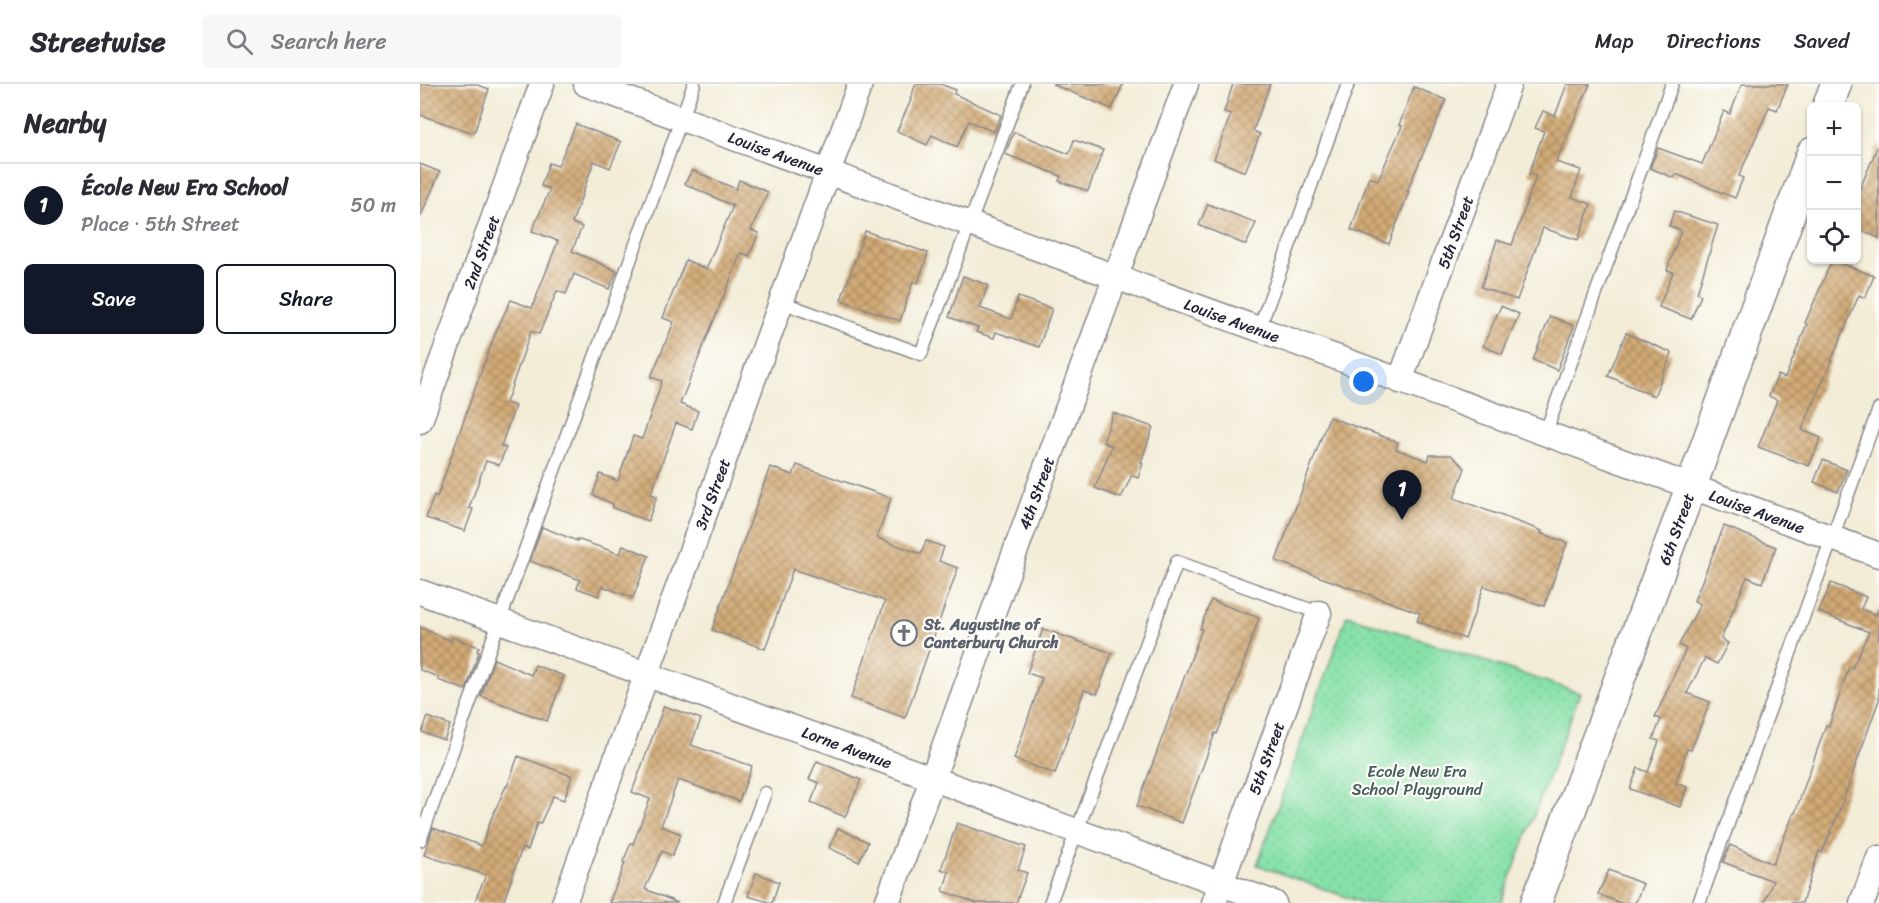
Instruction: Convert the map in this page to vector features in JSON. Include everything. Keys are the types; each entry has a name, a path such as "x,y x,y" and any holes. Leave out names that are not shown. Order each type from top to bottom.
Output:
{"street":[{"name":"2nd Street","path":"420,421 542,84"},
{"name":"Louise Avenue","path":"586,84 1879,555"},
{"name":"3rd Street","path":"564,903 860,84"},
{"name":"4th Street","path":"887,903 1186,84"},
{"name":"5th Street","path":"1400,381 1509,84"},
{"path":"1829,102 1836,84"},
{"name":"6th Street","path":"1536,903 1811,156"},
{"name":"Lorne Avenue","path":"420,592 1077,831 1217,893 1274,903"},
{"name":"5th Street","path":"1217,893 1318,614"},
{"path":"1862,903 1879,858"}],"lane":[{"path":"420,840 694,84"},
{"path":"781,302 921,354 1022,84"},
{"path":"1258,329 1348,84"},
{"path":"1545,434 1672,84"},
{"path":"1699,903 1879,409"},
{"path":"1050,903 1177,561 1318,614"},
{"path":"724,903 765,793"}],"green space":[{"name":"Ecole New Era School Playground","path":"1347,615 1580,693 1501,903 1363,903 1257,865"}],"building":[{"path":"420,84 475,84 489,89 474,133 420,115"},
{"path":"916,84 940,84 956,90 954,94 1001,115 994,132 969,121 957,147 932,135 927,145 897,131"},
{"path":"1052,84 1123,84 1112,109"},
{"path":"1233,84 1270,84 1253,131 1260,134 1245,172 1214,159 1231,114 1224,112"},
{"path":"1567,84 1590,84 1556,162 1581,170 1572,197 1591,204 1578,240 1543,228 1517,300 1481,287 1497,240 1512,245 1536,176 1529,174 1544,131 1535,128 1543,111 1555,116"},
{"path":"1742,84 1788,84 1777,110 1769,107 1739,176 1743,178 1735,198 1676,174 1674,178 1650,168 1658,148 1702,164 1724,111 1730,114"},
{"path":"1414,87 1446,100 1407,191 1409,191 1389,244 1351,230 1369,177 1378,180 1402,126 1399,125"},
{"path":"576,124 621,142 610,168 594,161 572,223 582,227 572,251 617,271 609,289 574,274 566,294 557,291 539,334 531,331 506,403 515,406 501,446 506,448 499,465 486,461 469,508 473,509 465,531 426,518 434,495 437,497 497,329 511,300 532,308 558,241 532,231 550,189 541,186 549,163 558,166"},
{"path":"1014,132 1069,154 1074,140 1103,150 1088,191 1059,181 1061,176 1005,154"},
{"path":"1879,143 1879,238 1861,230 1861,186"},
{"path":"420,164 440,172 420,218"},
{"path":"692,170 736,189 739,180 768,192 751,230 759,233 749,256 741,253 680,404 698,411 692,429 676,423 651,494 657,496 648,521 613,508 613,504 593,495 600,474 618,481 633,436 642,439 662,381 651,377 674,322 663,318 669,302 686,260 706,269 733,206 685,184"},
{"path":"1208,204 1256,223 1246,245 1199,225"},
{"path":"1674,211 1718,225 1697,293 1701,295 1691,319 1659,307 1673,272 1667,270 1681,230 1669,226"},
{"path":"865,231 928,253 918,283 913,281 900,321 841,300"},
{"path":"1830,264 1842,264 1874,276 1865,298 1859,295 1802,430 1821,438 1809,466 1758,447 1777,400 1769,396 1778,375 1785,378 1807,324 1805,323"},
{"path":"963,276 988,285 980,308 1011,319 1018,297 1052,309 1039,347 996,332 994,338 976,332 978,328 949,317"},
{"path":"1501,306 1519,314 1502,354 1483,346"},
{"path":"1550,316 1574,326 1557,370 1533,360"},
{"path":"1626,333 1672,353 1654,396 1608,376"},
{"path":"1113,413 1153,427 1138,478 1132,475 1121,498 1095,488 1112,446 1103,442"},
{"path":"1329,417 1398,442 1396,449 1428,461 1430,455 1451,455 1465,468 1454,498 1542,531 1541,533 1567,543 1544,606 1484,586 1465,639 1417,621 1420,613 1276,561"},
{"path":"1823,460 1847,470 1838,492 1814,482"},
{"path":"797,465 891,498 877,538 921,554 926,541 944,547 939,561 958,568 905,718 851,698 885,601 793,569 765,649 712,630 770,467 793,475"},
{"path":"1724,526 1776,547 1762,583 1747,577 1721,639 1728,643 1717,664 1705,658 1687,693 1710,702 1691,750 1687,749 1676,783 1687,787 1680,807 1630,789 1638,768 1648,772 1659,741 1653,739 1661,719 1655,717 1686,649 1679,645 1700,604 1694,601"},
{"path":"542,527 620,554 623,545 649,556 633,598 602,586 599,596 577,588 580,580 530,561"},
{"path":"1831,583 1866,597 1861,609 1876,615 1879,608 1879,700 1838,814 1822,853 1819,851 1802,903 1764,903 1773,881 1723,862 1730,845 1773,864 1795,813 1826,725 1829,726 1849,667 1852,668 1869,632 1819,612"},
{"path":"1211,600 1259,618 1233,694 1217,734 1215,733 1182,823 1137,806"},
{"path":"420,627 451,641 452,637 479,647 466,690 438,680 438,677 420,670"},
{"path":"1043,629 1112,653 1097,694 1084,690 1055,774 1014,759 1042,678 1027,673"},
{"path":"494,659 531,675 535,665 564,676 547,721 481,696"},
{"path":"664,706 701,719 691,745 752,766 739,801 678,780 661,826 681,834 672,856 662,851 645,889 678,903 609,903 625,863 623,862 631,843 633,844 650,799 632,792"},
{"path":"428,717 450,725 444,740 422,732"},
{"path":"518,756 572,776 564,800 553,796 540,824 537,823 528,850 522,848 503,903 474,903 486,875 424,855 433,828 482,846"},
{"path":"817,761 861,780 845,817 811,802 819,783 809,779"},
{"path":"957,823 1026,847 1018,870 1027,873 1016,903 976,903 943,891 949,872 941,869"},
{"path":"838,828 868,842 859,862 829,848"},
{"path":"1609,870 1643,884 1635,903 1620,903 1598,894"},
{"path":"756,873 779,882 772,903 748,896"}],"place":[{"name":"École New Era School","path":"1402,520"},
{"name":"St. Augustine of Canterbury Church","path":"904,633"}]}
